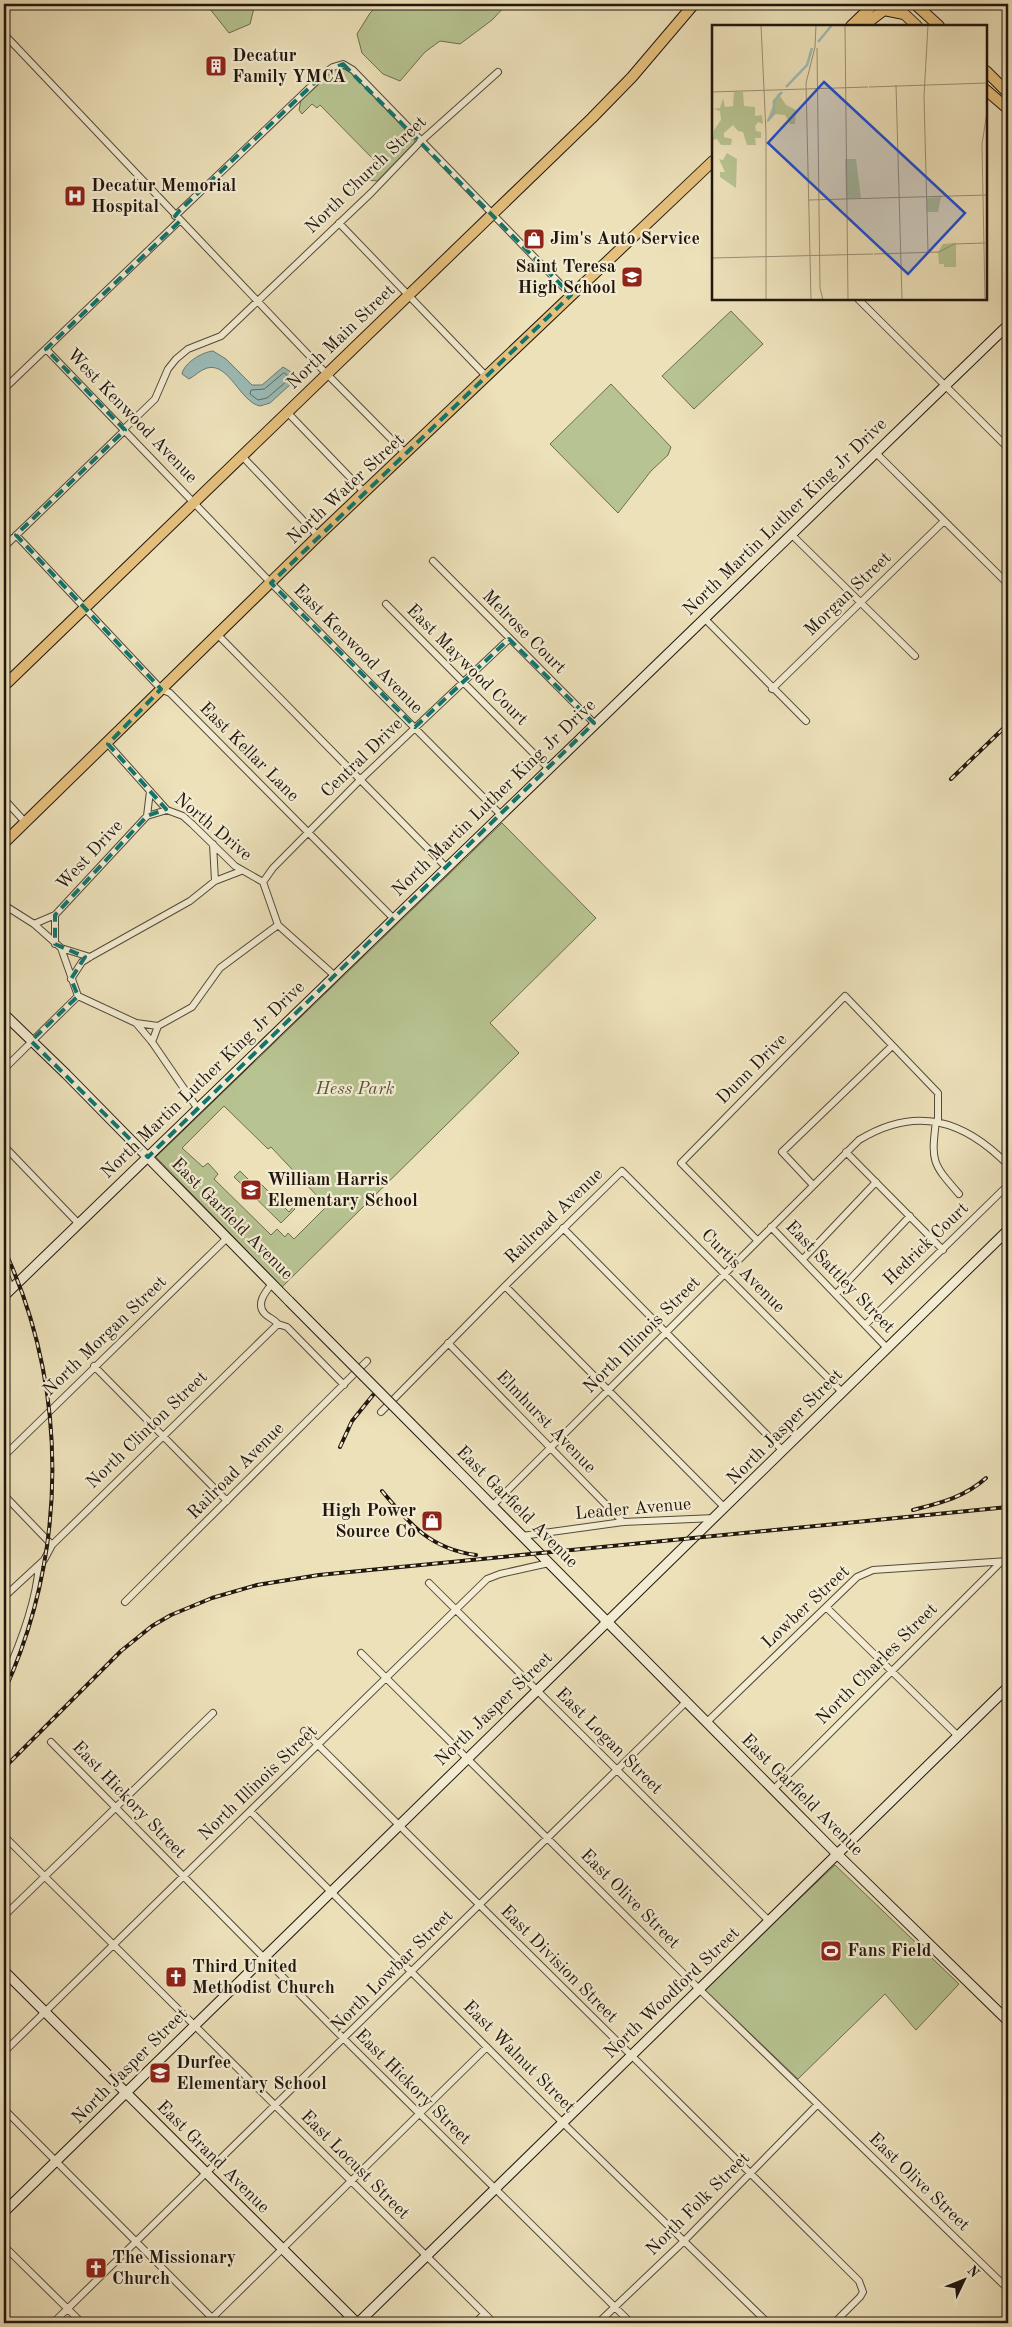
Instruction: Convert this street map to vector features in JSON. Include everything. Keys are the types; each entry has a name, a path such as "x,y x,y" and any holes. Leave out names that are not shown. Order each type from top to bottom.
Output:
{"main road":[{"name":"North Main Street","path":"4,686 195,504 241,455 608,103 694,4"},
{"path":"852,25 874,4"},
{"path":"894,4 916,25"},
{"path":"917,5 938,25"},
{"path":"864,25 884,10 904,14"},
{"path":"987,72 1008,93"},
{"path":"987,91 1008,109"},
{"name":"North Water Street","path":"4,843 108,744 161,689 318,536 712,162"}],"street":[{"path":"4,34 257,301 406,454"},
{"path":"4,389 333,67 343,64 353,70 571,295"},
{"name":"North Church Street","path":"124,429 155,398 168,369 176,359 188,350 218,338 339,223 421,141 498,72"},
{"path":"339,223 487,377"},
{"path":"859,300 1008,448"},
{"name":"North Martin Luther King Jr Drive","path":"4,1296 446,866 1008,325"},
{"name":"West Kenwood Avenue","path":"46,349 195,504"},
{"path":"287,412 365,493"},
{"path":"4,547 124,429"},
{"path":"875,452 1008,584"},
{"path":"241,455 318,536"},
{"name":"East Kenwood Avenue","path":"195,504 500,814"},
{"name":"Morgan Street","path":"772,689 944,521"},
{"path":"791,534 915,656"},
{"name":"East Kellar Lane","path":"16,535 161,689 170,693 393,918"},
{"name":"Melrose Court","path":"433,561 594,723"},
{"name":"East Maywood Court","path":"386,604 548,768"},
{"path":"704,618 772,689 806,721"},
{"path":"218,635 446,866"},
{"name":"Central Drive","path":"263,882 307,833 361,779 509,639"},
{"name":"North Drive","path":"108,744 167,810 183,816 241,871 263,882 278,925 335,976"},
{"name":"West Drive","path":"146,816 150,791"},
{"path":"4,799 25,822"},
{"name":"West Drive","path":"34,924 55,915 146,816 167,810"},
{"path":"213,844 215,881"},
{"path":"71,979 82,962 190,901 215,881 241,871"},
{"path":"4,905 34,924 58,946 90,957"},
{"name":"West Drive","path":"55,915 58,946"},
{"path":"58,946 78,996 136,1023 158,1026 192,1007 220,968 278,925"},
{"path":"4,1068 78,996"},
{"name":"Dunn Drive","path":"757,1240 681,1163 845,996 892,1046"},
{"name":"East Garfield Avenue","path":"4,1014 290,1300 686,1702 1008,2021"},
{"path":"136,1023 152,1042 198,1109"},
{"path":"152,1042 158,1026"},
{"path":"813,1185 782,1152 892,1046 938,1093 937,1121 932,1152 935,1164 960,1194"},
{"path":"937,1121 967,1132 988,1145 1008,1165"},
{"name":"North Illinois Street","path":"493,1505 859,1140 880,1127 898,1123 937,1121"},
{"path":"4,1146 78,1223"},
{"path":"846,1152 943,1250"},
{"name":"Railroad Avenue","path":"382,1412 448,1343 622,1170"},
{"name":"Curtis Avenue","path":"622,1170 843,1393"},
{"path":"802,1259 876,1182"},
{"name":"Hedrick Court","path":"865,1325 1008,1184"},
{"path":"836,1294 910,1216"},
{"name":"East Sattley Street","path":"771,1227 887,1348"},
{"path":"563,1228 783,1451"},
{"name":"North Jasper Street","path":"4,2212 398,1825 716,1518 1008,1230"},
{"name":"North Morgan Street","path":"4,1456 227,1238"},
{"path":"4,1270 11,1288"},
{"path":"272,1284 265,1292 261,1305 262,1311 278,1324 287,1328 344,1385"},
{"path":"505,1286 725,1508"},
{"name":"North Clinton Street","path":"4,1597 39,1565 52,1545 278,1324"},
{"name":"Elmhurst Avenue","path":"448,1343 623,1522"},
{"name":"Railroad Avenue","path":"125,1602 368,1361"},
{"path":"94,1366 227,1502"},
{"path":"4,1495 52,1545"},
{"name":"Leader Avenue","path":"522,1536 623,1522 716,1518"},
{"name":"Lowber Street","path":"707,1722 857,1577 873,1570 1005,1561"},
{"name":"North Charles Street","path":"774,1789 891,1670 1005,1561"},
{"name":"North Illinois Street","path":"4,2052 487,1579 500,1574 549,1563"},
{"path":"4,1680 24,1628 38,1580 39,1565"},
{"name":"East Logan Street","path":"429,1583 769,1921"},
{"path":"826,1606 958,1736"},
{"name":"East Olive Street","path":"361,1653 817,2105 1008,2289"},
{"name":"North Woodford Street","path":"357,2323 1008,1686"},
{"name":"North Lowbar Street","path":"54,2323 686,1702"},
{"path":"4,1916 213,1713"},
{"name":"East Division Street","path":"304,1731 859,2281 863,2292 860,2298 834,2323"},
{"name":"East Hickory Street","path":"51,1742 344,2040 631,2323"},
{"name":"East Walnut Street","path":"250,1811 683,2242 768,2323"},
{"name":"East Locust Street","path":"4,1836 44,1878 494,2323"},
{"name":"East Grand Avenue","path":"4,1971 357,2323"},
{"path":"4,2109 137,2241 212,2322 282,2249 488,2047"},
{"name":"North Folk Street","path":"598,2323 683,2242 817,2105"},
{"path":"4,2246 82,2323"},
{"path":"475,2323 484,2314"}],"highlighted area":[{"path":"343,64 571,295 271,583 415,727 509,639 594,723 148,1157 31,1041 78,996 71,979 85,957 55,944 55,915 147,816 166,809 108,744 161,689 16,535 125,430 46,349 180,221 175,216 180,210 326,72"}],"green space":[{"path":"206,4 255,4 250,24 229,33"},
{"path":"379,4 507,4 492,20 460,44 440,41 425,52 400,81 383,74 362,53 357,34 370,13"},
{"path":"336,69 347,69 414,139 415,142 377,181 367,180 377,170 374,167 377,163 320,105 317,108 312,104 302,114 299,110 301,100"},
{"path":"731,311 763,344 694,409 662,376"},
{"path":"611,384 671,447 668,455 651,471 618,513 550,444"},
{"name":"Hess Park","path":"502,823 596,918 490,1023 519,1053 282,1287 156,1157","holes":["224,1106 268,1149 271,1147 321,1200 319,1202 325,1208 294,1239 288,1233 285,1237 277,1229 271,1235 214,1179 218,1174 208,1163 203,1167 182,1148"]},
{"path":"240,1171 255,1186 259,1182 289,1212 293,1207 295,1209 281,1223 234,1177"},
{"path":"835,1865 959,1984 916,2030 885,1994 798,2079 704,1989"}],"water":[{"path":"213,351 226,359 252,385 262,385 283,367 291,372 292,383 270,403 260,406 246,398 228,376 215,368 204,369 189,379 182,374 186,366 194,359 204,353"}],"railway":[{"path":"951,779 1008,724"},
{"path":"4,1249 25,1302 40,1357 49,1413 52,1470 49,1527 40,1583 25,1638 4,1692"},
{"path":"340,1447 352,1421 373,1395"},
{"path":"913,1510 961,1495 986,1478"},
{"path":"382,1491 412,1525 423,1534 446,1547 476,1555"},
{"path":"4,1768 121,1651 152,1626 171,1615 212,1598 257,1585 319,1575 1008,1507"}],"place":[{"name":"Decatur Family YMCA","path":"216,66"},
{"name":"Decatur Memorial Hospital","path":"75,196"},
{"name":"Jim's Auto Service","path":"534,239"},
{"name":"Saint Teresa High School","path":"632,277"},
{"name":"William Harris Elementary School","path":"251,1190"},
{"name":"High Power Source Co","path":"432,1521"},
{"name":"Fans Field","path":"831,1951"},
{"name":"Third United Methodist Church","path":"176,1977"},
{"name":"Durfee Elementary School","path":"160,2073"},
{"name":"The Missionary Church","path":"96,2268"}]}
